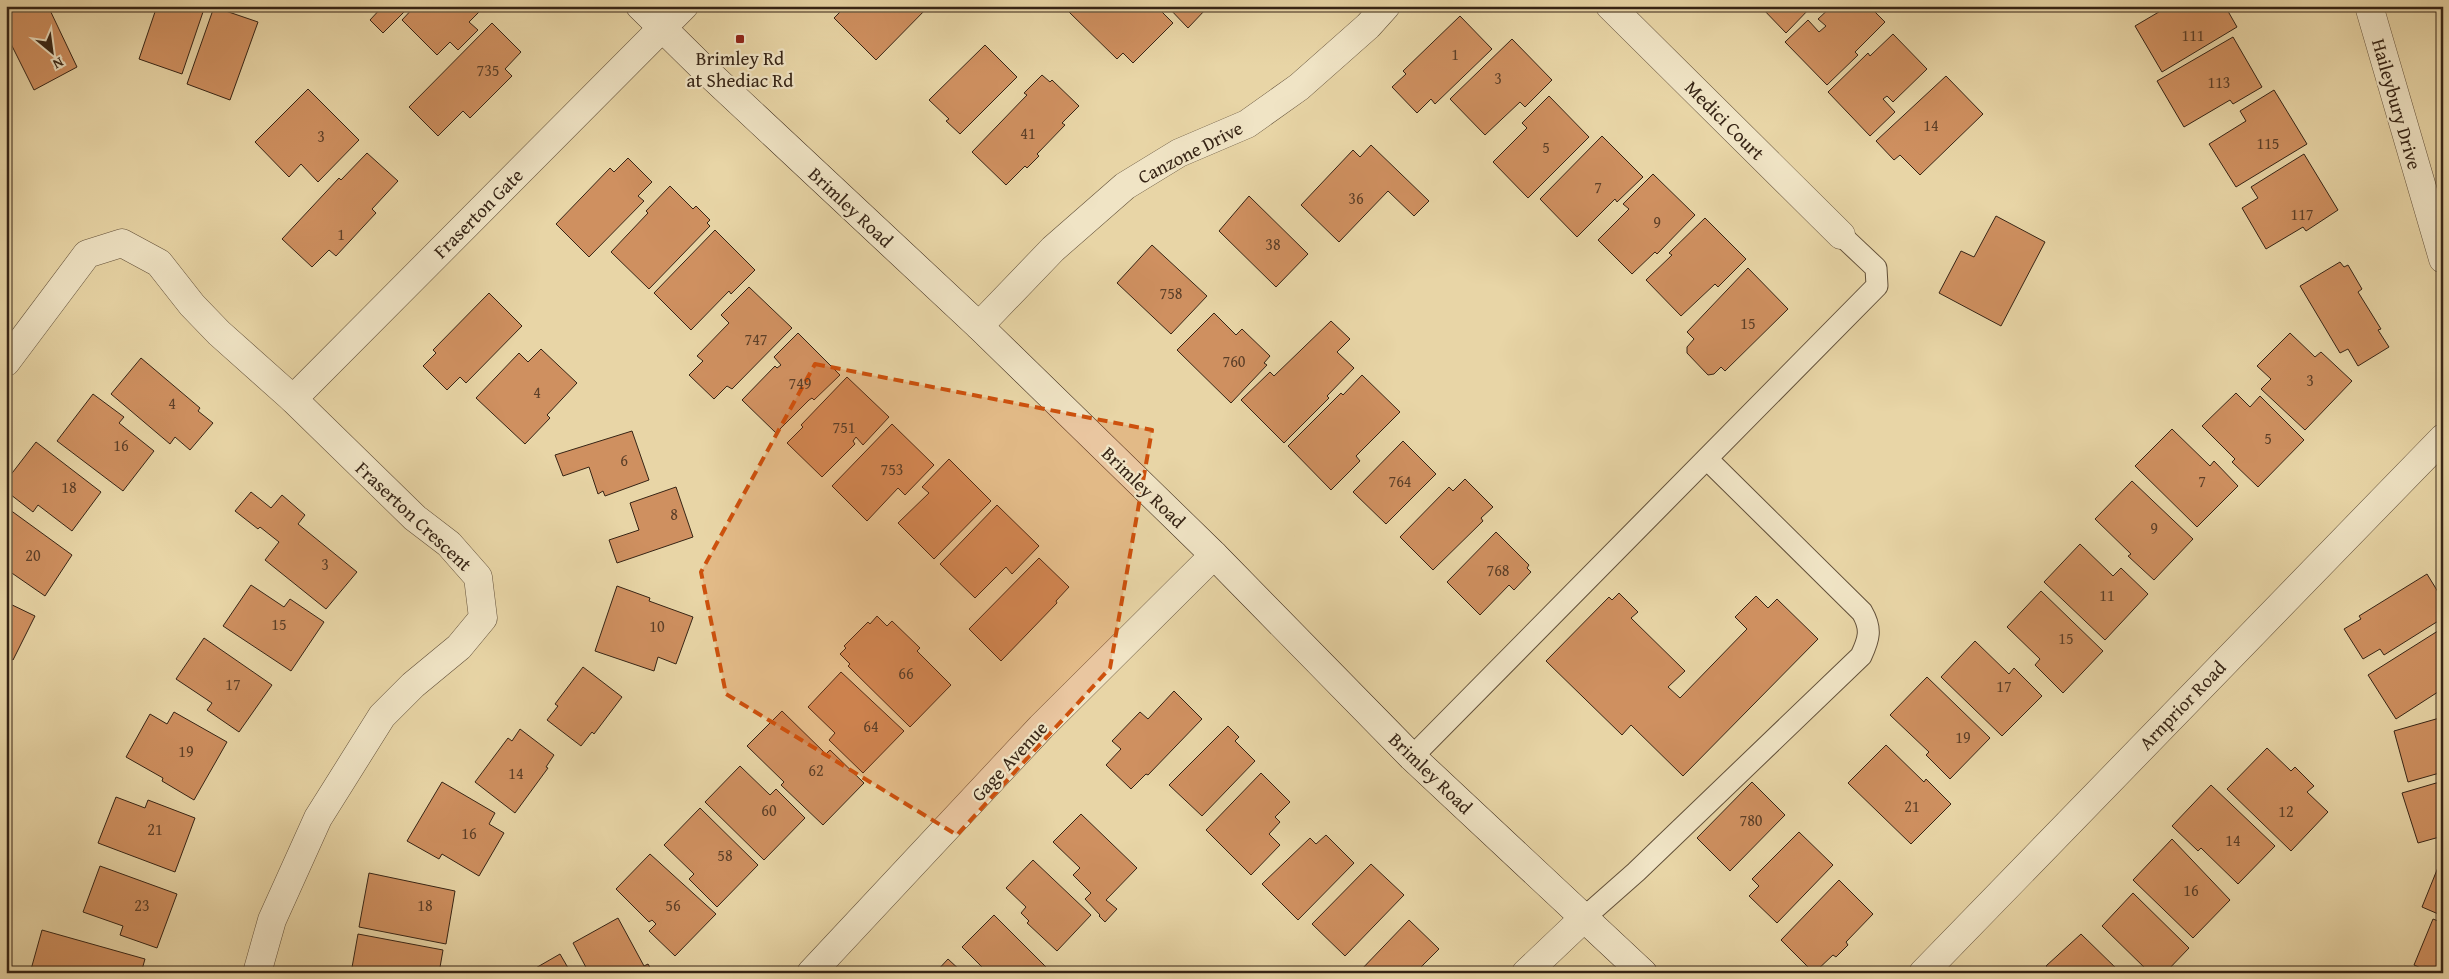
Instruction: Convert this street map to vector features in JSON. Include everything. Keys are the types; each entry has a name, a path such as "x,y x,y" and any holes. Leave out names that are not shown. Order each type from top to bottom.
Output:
{"street":[{"name":"Brimley Road","path":"640,6 703,68 979,326 1214,555 1412,757 1585,917 1642,973"},
{"name":"Fraserton Gate","path":"293,399 684,6"},
{"name":"Canzone Drive","path":"979,326 1053,249 1125,186 1179,153 1246,124 1299,87 1368,26 1386,6"},
{"name":"Medici Court","path":"1610,6 1841,235"},
{"name":"Haileybury Drive","path":"2369,6 2443,259"},
{"path":"6,362 87,254 122,243 158,263 192,305 219,333 293,399"},
{"name":"Fraserton Crescent","path":"258,973 272,920 318,818 382,716 413,685 459,647 484,618 478,576 449,544 415,518 293,399"},
{"name":"Arnprior Road","path":"1922,973 2443,438"},
{"name":"Gage Avenue","path":"811,973 1041,727 1214,555"},
{"path":"1526,973 1585,917"}],"lane":[{"path":"1412,757 1877,286 1876,268 1841,235"},
{"path":"1585,917 1636,872 1861,656 1869,638 1869,625 1862,612 1707,460"}],"highlighted area":[{"path":"815,364 1152,430 1110,668 957,835 726,694 701,572"}],"building":[{"path":"18,6 48,6 77,67 34,90 6,34 6,12"},
{"path":"157,6 205,6 182,74 139,59"},
{"path":"383,6 410,6 383,33 370,20"},
{"path":"415,6 485,6 469,22 478,30 458,50 450,42 437,55 402,20"},
{"path":"825,6 837,6 831,12"},
{"path":"846,6 929,6 876,60 834,18"},
{"path":"1075,6 1156,6 1173,23 1133,63 1123,53 1117,59 1069,12"},
{"path":"1167,6 1215,6 1209,12 1206,9 1188,28"},
{"path":"1760,6 1812,6 1786,33"},
{"path":"1832,6 1869,6 1885,22 1855,52 1858,55 1827,85 1785,42 1808,20 1819,32 1826,26 1818,19"},
{"path":"2169,6 2225,6 2237,27 2162,72 2135,26"},
{"path":"214,7 258,22 230,100 187,84"},
{"path":"1460,16 1492,49 1435,104 1431,99 1417,113 1392,87 1406,74 1403,71"},
{"path":"492,23 521,52 505,69 512,76 470,118 463,111 438,136 409,107"},
{"path":"1893,34 1927,69 1893,102 1887,96 1883,99 1895,112 1870,136 1828,92 1868,53 1870,56"},
{"path":"2233,37 2262,87 2233,104 2230,100 2184,127 2157,81"},
{"path":"1512,39 1552,80 1525,107 1520,102 1485,135 1450,99"},
{"path":"985,45 1017,77 960,134 946,121 949,119 929,100"},
{"path":"1042,75 1050,82 1052,80 1079,106 1062,123 1065,125 1037,154 1039,156 1027,168 1025,166 1006,185 972,152 1027,95 1024,93"},
{"path":"1946,76 1983,114 1920,175 1900,155 1894,160 1876,141"},
{"path":"308,89 359,140 318,182 301,164 289,177 255,142"},
{"path":"2274,90 2307,144 2236,187 2209,144 2246,121 2240,111"},
{"path":"1549,96 1589,137 1528,198 1493,162 1527,128 1522,123"},
{"path":"1602,136 1643,177 1617,202 1615,199 1577,237 1540,199"},
{"path":"1371,145 1429,201 1414,216 1388,191 1339,242 1301,205 1353,150 1360,157"},
{"path":"367,153 398,181 372,209 376,213 336,256 329,250 312,267 282,239 339,178 341,180"},
{"path":"2304,154 2338,210 2306,231 2303,227 2266,249 2242,208 2258,198 2251,187"},
{"path":"628,158 652,182 638,196 644,201 589,257 556,224 610,168 614,172"},
{"path":"1653,174 1695,215 1657,254 1655,252 1632,274 1598,240 1629,209 1623,204"},
{"path":"670,186 693,209 696,206 710,220 707,223 710,226 649,289 611,252 648,213 646,211"},
{"path":"1249,196 1308,254 1276,287 1219,231"},
{"path":"1996,216 2045,242 2001,326 1939,293 1961,251 1974,257"},
{"path":"1705,218 1746,259 1718,287 1715,284 1681,316 1646,280 1672,255 1669,253"},
{"path":"715,230 755,270 731,294 729,291 691,330 654,293"},
{"path":"1152,245 1207,296 1171,334 1117,283"},
{"path":"2340,262 2344,267 2348,265 2362,289 2358,292 2381,329 2378,330 2389,347 2358,366 2348,349 2340,353 2300,286"},
{"path":"1748,268 1788,309 1725,371 1721,367 1714,374 1708,375 1687,353 1687,347 1694,339 1687,332"},
{"path":"749,287 792,328 732,389 727,386 714,399 689,375 703,361 697,356 729,323 721,315"},
{"path":"489,293 522,326 466,383 460,377 447,390 423,366 436,353 433,350"},
{"path":"1214,313 1236,335 1242,329 1270,356 1264,363 1267,365 1231,403 1177,350"},
{"path":"1331,321 1350,339 1337,352 1354,368 1327,396 1329,398 1284,443 1241,400 1270,372 1274,376"},
{"path":"798,333 840,375 814,400 812,398 809,400 776,433 742,400 775,366 777,368 781,365 774,357"},
{"path":"2290,333 2315,357 2321,352 2352,381 2305,430 2261,389 2271,379 2257,366"},
{"path":"541,349 577,383 547,415 550,418 525,444 476,398 519,353 528,362"},
{"path":"141,358 200,408 198,411 213,423 190,450 175,437 170,444 111,394"},
{"path":"1362,375 1400,412 1356,456 1360,461 1331,490 1288,446 1341,393 1343,395"},
{"path":"847,377 889,417 863,445 856,437 853,441 855,444 822,477 787,443 803,427 801,425"},
{"path":"2236,393 2250,407 2260,396 2304,440 2258,487 2232,462 2235,459 2202,426"},
{"path":"93,394 124,417 119,423 154,451 123,491 57,441"},
{"path":"892,424 934,465 905,495 898,488 867,521 832,486"},
{"path":"2172,429 2210,466 2214,461 2238,486 2197,527 2135,466"},
{"path":"632,431 649,480 605,496 603,491 598,494 589,467 563,476 555,455"},
{"path":"1403,441 1436,474 1386,524 1353,492"},
{"path":"36,442 101,492 72,531 38,505 33,512 6,491 6,481"},
{"path":"949,459 991,501 934,559 898,523 929,493 922,487"},
{"path":"1465,479 1493,507 1481,518 1483,521 1433,570 1400,537 1449,487 1453,491"},
{"path":"2132,481 2193,539 2154,580 2128,556 2131,554 2095,519"},
{"path":"676,487 693,537 617,563 609,540 639,530 630,503"},
{"path":"251,492 271,508 282,495 305,515 298,524 357,572 326,609 265,560 279,542 235,511"},
{"path":"997,505 1039,546 1012,574 1006,567 975,598 940,564"},
{"path":"6,507 72,555 45,596 6,569"},
{"path":"1496,532 1529,565 1527,568 1531,572 1514,590 1509,585 1480,615 1447,582"},
{"path":"2080,544 2113,576 2121,568 2148,594 2105,640 2044,582"},
{"path":"1039,558 1069,587 1056,601 1057,603 1001,661 969,629"},
{"path":"2427,574 2443,600 2443,618 2384,655 2380,649 2363,659 2344,629 2361,619 2359,616"},
{"path":"251,585 284,607 290,599 324,622 291,671 223,626"},
{"path":"617,586 650,598 649,601 693,617 676,664 658,657 654,671 595,651"},
{"path":"2041,591 2103,651 2063,693 2035,665 2040,659 2007,627"},
{"path":"1619,593 1638,612 1631,618 1685,671 1668,687 1680,698 1747,629 1735,617 1756,596 1768,608 1777,599 1818,639 1683,776 1631,725 1622,735 1546,661 1609,597 1612,600"},
{"path":"6,602 35,616 13,660 6,656"},
{"path":"877,616 887,626 892,621 920,648 917,651 951,685 910,727 848,666 850,664 840,654 846,648 844,646 868,622 870,624"},
{"path":"2441,629 2443,632 2443,694 2441,690 2396,719 2368,675"},
{"path":"204,638 272,685 239,732 207,710 212,703 176,679"},
{"path":"1975,641 2009,674 2014,668 2042,696 2002,736 1941,677"},
{"path":"583,667 622,697 594,734 592,732 581,746 547,720 558,706 555,704"},
{"path":"841,672 904,731 863,773 829,740 835,733 808,707"},
{"path":"1927,677 1990,738 1950,779 1926,755 1929,752 1890,715"},
{"path":"1174,691 1202,719 1148,775 1146,774 1131,789 1106,765 1121,749 1112,741 1140,712 1148,719"},
{"path":"782,711 826,754 830,750 864,783 823,825 781,785 784,782 747,746"},
{"path":"174,712 227,742 194,800 162,781 163,778 126,757 150,714 167,724"},
{"path":"2443,717 2443,772 2408,782 2394,731"},
{"path":"1228,726 1239,737 1235,741 1255,761 1202,816 1169,785"},
{"path":"520,729 554,755 546,767 548,768 515,813 475,782 508,738 512,741"},
{"path":"1886,745 1924,782 1926,779 1951,804 1911,844 1848,783"},
{"path":"2267,748 2291,771 2295,767 2314,786 2307,792 2328,812 2291,851 2227,789"},
{"path":"740,766 770,795 776,789 805,818 764,860 705,802"},
{"path":"1261,773 1290,802 1275,817 1280,822 1269,834 1280,845 1251,875 1206,830"},
{"path":"2443,781 2443,836 2418,843 2402,793"},
{"path":"442,782 495,813 489,824 504,833 479,876 442,854 439,859 407,841"},
{"path":"1752,782 1785,815 1730,871 1697,838"},
{"path":"2211,785 2275,846 2238,884 2201,848 2198,851 2172,826"},
{"path":"116,797 145,808 148,800 195,818 175,872 98,843"},
{"path":"700,808 758,865 717,907 689,879 694,874 664,845"},
{"path":"1081,814 1137,868 1106,900 1117,909 1105,922 1085,899 1091,893 1073,875 1080,868 1053,842"},
{"path":"1799,832 1833,865 1777,923 1749,896 1759,886 1752,879"},
{"path":"1326,835 1354,863 1298,920 1262,884 1310,838 1316,844"},
{"path":"2172,839 2230,900 2193,938 2133,880"},
{"path":"650,854 716,914 675,956 649,931 656,924 652,920 649,922 616,889"},
{"path":"1033,860 1091,915 1057,951 1027,923 1029,921 1021,913 1026,907 1006,888"},
{"path":"2441,860 2443,861 2443,916 2422,907"},
{"path":"1371,864 1404,895 1345,956 1312,924"},
{"path":"100,866 177,894 157,948 120,935 123,926 83,912"},
{"path":"369,873 455,891 446,944 359,927"},
{"path":"1839,880 1873,914 1846,942 1848,945 1836,957 1833,955 1814,973 1781,940"},
{"path":"2133,893 2189,948 2165,973 2150,973 2102,926"},
{"path":"994,915 1052,973 988,973 962,947"},
{"path":"618,918 644,966 648,964 653,973 589,973 573,943"},
{"path":"2433,919 2443,923 2443,973 2432,973 2414,965"},
{"path":"1409,920 1439,949 1420,968 1426,973 1358,973"},
{"path":"42,930 145,959 141,973 30,973"},
{"path":"358,934 443,950 439,973 351,973"},
{"path":"2081,934 2121,973 2053,973 2046,966"},
{"path":"560,954 571,973 527,973"},
{"path":"948,959 963,973 935,973"}],"place":[{"name":"Brimley Rd at Shediac Rd","path":"740,39"}]}
